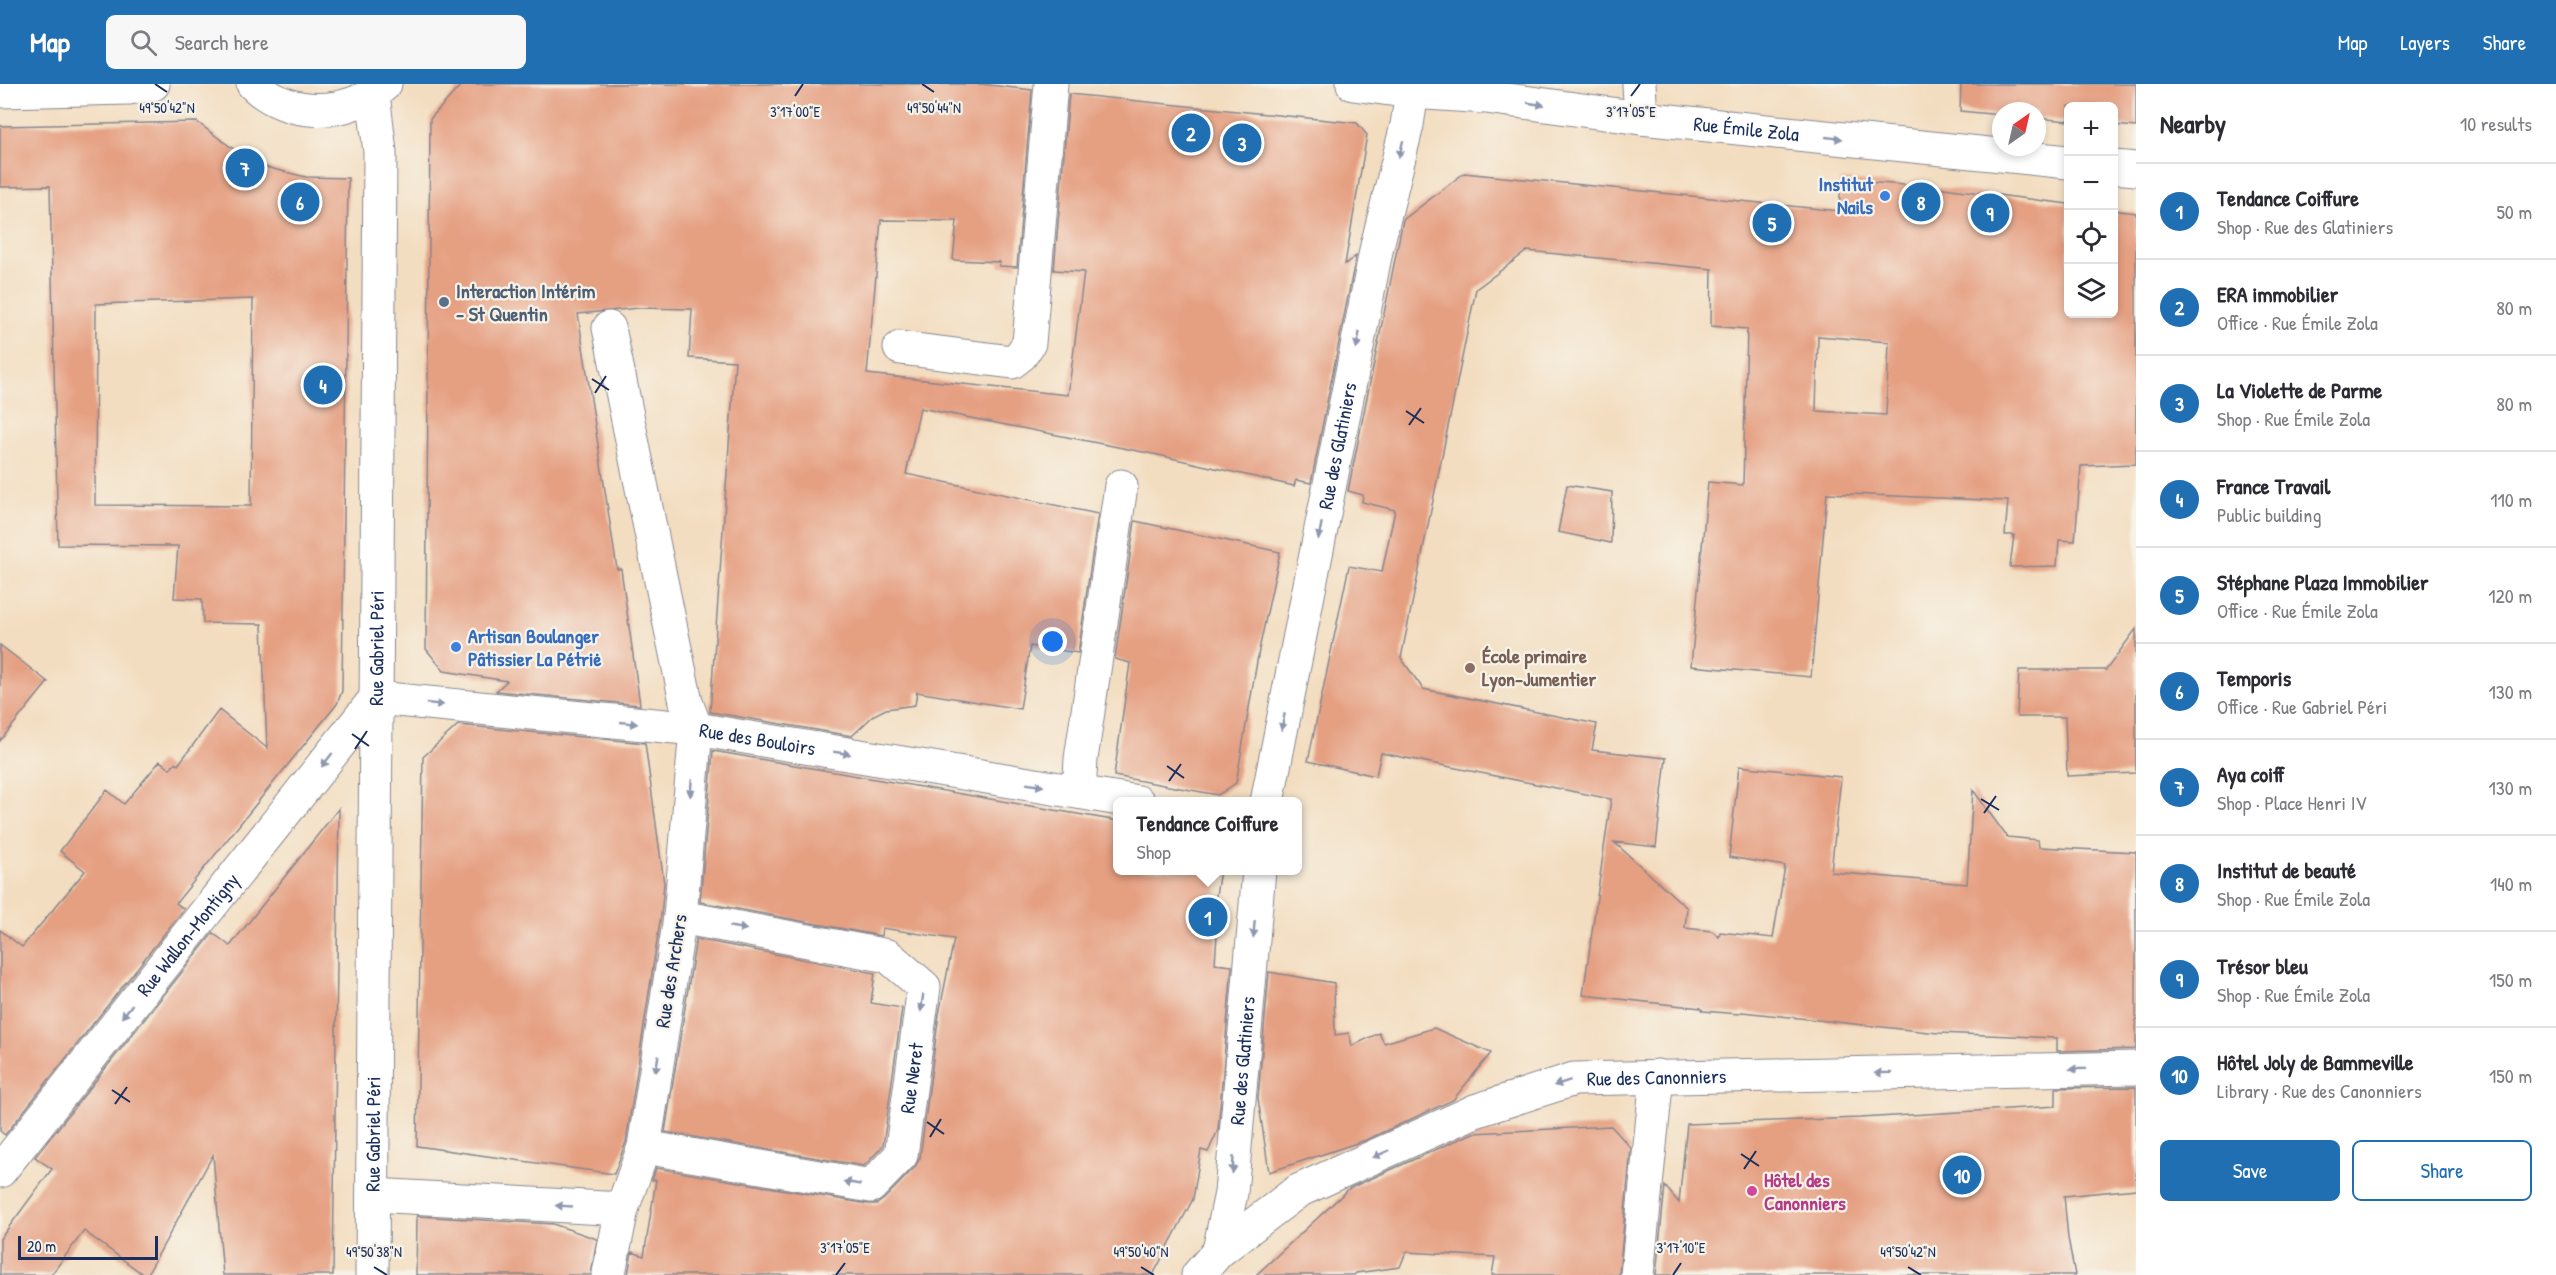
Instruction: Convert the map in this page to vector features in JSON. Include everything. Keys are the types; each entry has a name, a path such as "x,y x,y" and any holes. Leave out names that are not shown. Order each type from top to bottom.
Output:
{"street":[{"path":"0,91 129,88 153,84"},
{"path":"253,84 287,105 316,110 346,107 379,89"},
{"path":"900,348 1012,362 1021,355 1029,343 1051,84"},
{"name":"Rue Émile Zola","path":"1353,84 1412,92 1486,97 1641,118 2064,162"},
{"path":"1639,84 1641,118"},
{"name":"Rue Gabriel Péri","path":"372,1275 379,89"},
{"name":"Rue des Glatiniers","path":"1268,797 1377,246 1407,125 1412,92"},
{"path":"2118,168 2136,170"},
{"path":"609,328 687,702 696,729"},
{"path":"1079,792 1081,759 1121,486"},
{"name":"Rue des Bouloirs","path":"376,698 696,729 1113,797"},
{"name":"Rue Wallon-Montigny","path":"0,1171 376,698"},
{"name":"Rue des Archers","path":"609,1273 622,1209 644,1147 680,917 696,729"},
{"name":"Rue des Glatiniers","path":"1219,1251 1231,1193 1259,875"},
{"name":"Rue Neret","path":"644,1147 871,1186 901,1155 924,987 888,956 680,917"},
{"name":"Rue des Canonniers","path":"1198,1275 1219,1251 1298,1191 1475,1111 1574,1079 2136,1068"},
{"path":"1637,1275 1657,1076"},
{"path":"373,1195 622,1209"}],"building":[{"path":"462,84 981,84 1032,90 1017,267 999,266 1000,262 953,260 957,221 881,220 867,374 1068,395 1084,272 1054,270 1069,94 1357,123 1367,135 1345,264 1356,256 1311,483 1296,480 1294,486 1158,455 920,408 906,474 1098,514 1078,653 1030,646 1020,709 917,692 915,705 886,709 874,715 852,736 710,712 735,361 689,358 692,309 639,308 578,314 617,569 621,569 640,705 496,691 507,681 444,671 426,649 430,119"},
{"path":"1961,84 2136,84 2136,127 2118,125 2118,102 2064,102 2064,121 2046,119 2046,102 1992,102 1992,114 1960,111"},
{"path":"197,122 247,159 261,166 306,177 348,178 342,691 337,704 176,903 184,909 5,1135 0,1131 0,930 22,947 85,871 60,851 107,790 124,804 160,761 170,769 175,763 178,765 219,710 267,748 262,624 203,623 202,599 174,598 178,546 58,545 50,186 0,187 0,126","holes":["253,299 251,506 95,505 96,304"]},
{"path":"1464,173 1839,211 1841,180 1943,188 2064,203 2064,318 2118,318 2118,211 2136,213 2136,464 2081,466 2075,541 2059,540 2057,566 2010,567 2014,535 2005,535 2008,501 1827,493 1811,677 1691,666 1708,482 1743,485 1747,329 1711,326 1712,269 1527,251 1476,289 1401,658 1423,689 1597,724 1592,750 1666,758 1656,847 1614,842 1687,908 1685,928 1712,931 1719,937 1720,932 1773,938 1785,866 1729,857 1739,766 1841,777 1831,872 1967,884 1973,790 2007,837 2038,840 2039,847 2136,852 2136,1049 2057,1051 2057,1038 1938,1033 1742,1012 1739,1014 1703,1011 1701,1008 1583,995 1611,799 1381,753 1376,776 1308,761 1349,566 1382,572 1395,510 1362,502 1363,495 1348,491 1403,220","holes":["1818,336 1889,342 1886,415 1816,411"]},
{"path":"1567,485 1612,492 1611,543 1558,532"},
{"path":"1135,521 1280,552 1259,650 1236,783 1218,795 1114,776 1130,663 1115,659"},
{"path":"2136,629 2136,773 2067,776 2065,717 2017,717 2019,670 2106,670"},
{"path":"0,645 48,682 0,741"},
{"path":"458,725 645,743 664,883 626,1142 614,1174 417,1146 423,757"},
{"path":"713,751 1113,820 1113,875 1219,875 1210,934 1217,935 1215,964 1232,966 1218,1130 1208,1152 1201,1150 1193,1199 1153,1275 628,1275 632,1252 644,1256 656,1180 652,1180 656,1168 877,1204 914,1168 920,1158 939,1014 954,939 882,928 881,936 700,902"},
{"path":"339,808 333,1275 223,1275 213,1155 147,1275 84,1231 51,1275 0,1275 0,1239 52,1169 35,1157 213,933 230,946"},
{"path":"696,939 875,973 871,1003 902,1008 883,1146 864,1166 665,1132"},
{"path":"1269,972 1334,983 1335,1035 1349,1033 1352,1046 1379,1033 1384,1043 1434,1028 1491,1053 1453,1100 1366,1140 1269,1172 1258,1098"},
{"path":"2136,1087 2136,1189 2064,1196 2068,1238 2075,1275 1656,1275 1665,1186 1679,1203 1687,1124 1861,1118 2056,1106 2056,1088"},
{"path":"1611,1126 1631,1148 1619,1275 1492,1275 1495,1257 1406,1252 1400,1267 1354,1275 1256,1275 1350,1188 1473,1133"},
{"path":"417,1216 553,1224 597,1239 591,1275 416,1275"}],"place":[{"name":"ERA immobilier","path":"1191,133"},
{"name":"La Violette de Parme","path":"1242,143"},
{"name":"Aya coiff","path":"245,168"},
{"name":"Institut Nails","path":"1885,196"},
{"name":"Temporis","path":"300,202"},
{"name":"Institut de beauté","path":"1921,202"},
{"name":"Trésor bleu","path":"1990,213"},
{"name":"Stéphane Plaza Immobilier","path":"1772,223"},
{"name":"Interaction Intérim - St Quentin","path":"444,302"},
{"name":"France Travail","path":"323,385"},
{"name":"Artisan Boulanger Pâtissier La Pétriė","path":"456,647"},
{"name":"École primaire Lyon-Jumentier","path":"1470,668"},
{"name":"Tendance Coiffure","path":"1208,917"},
{"name":"Hôtel Joly de Bammeville","path":"1962,1175"},
{"name":"Hôtel des Canonniers","path":"1752,1191"}]}
